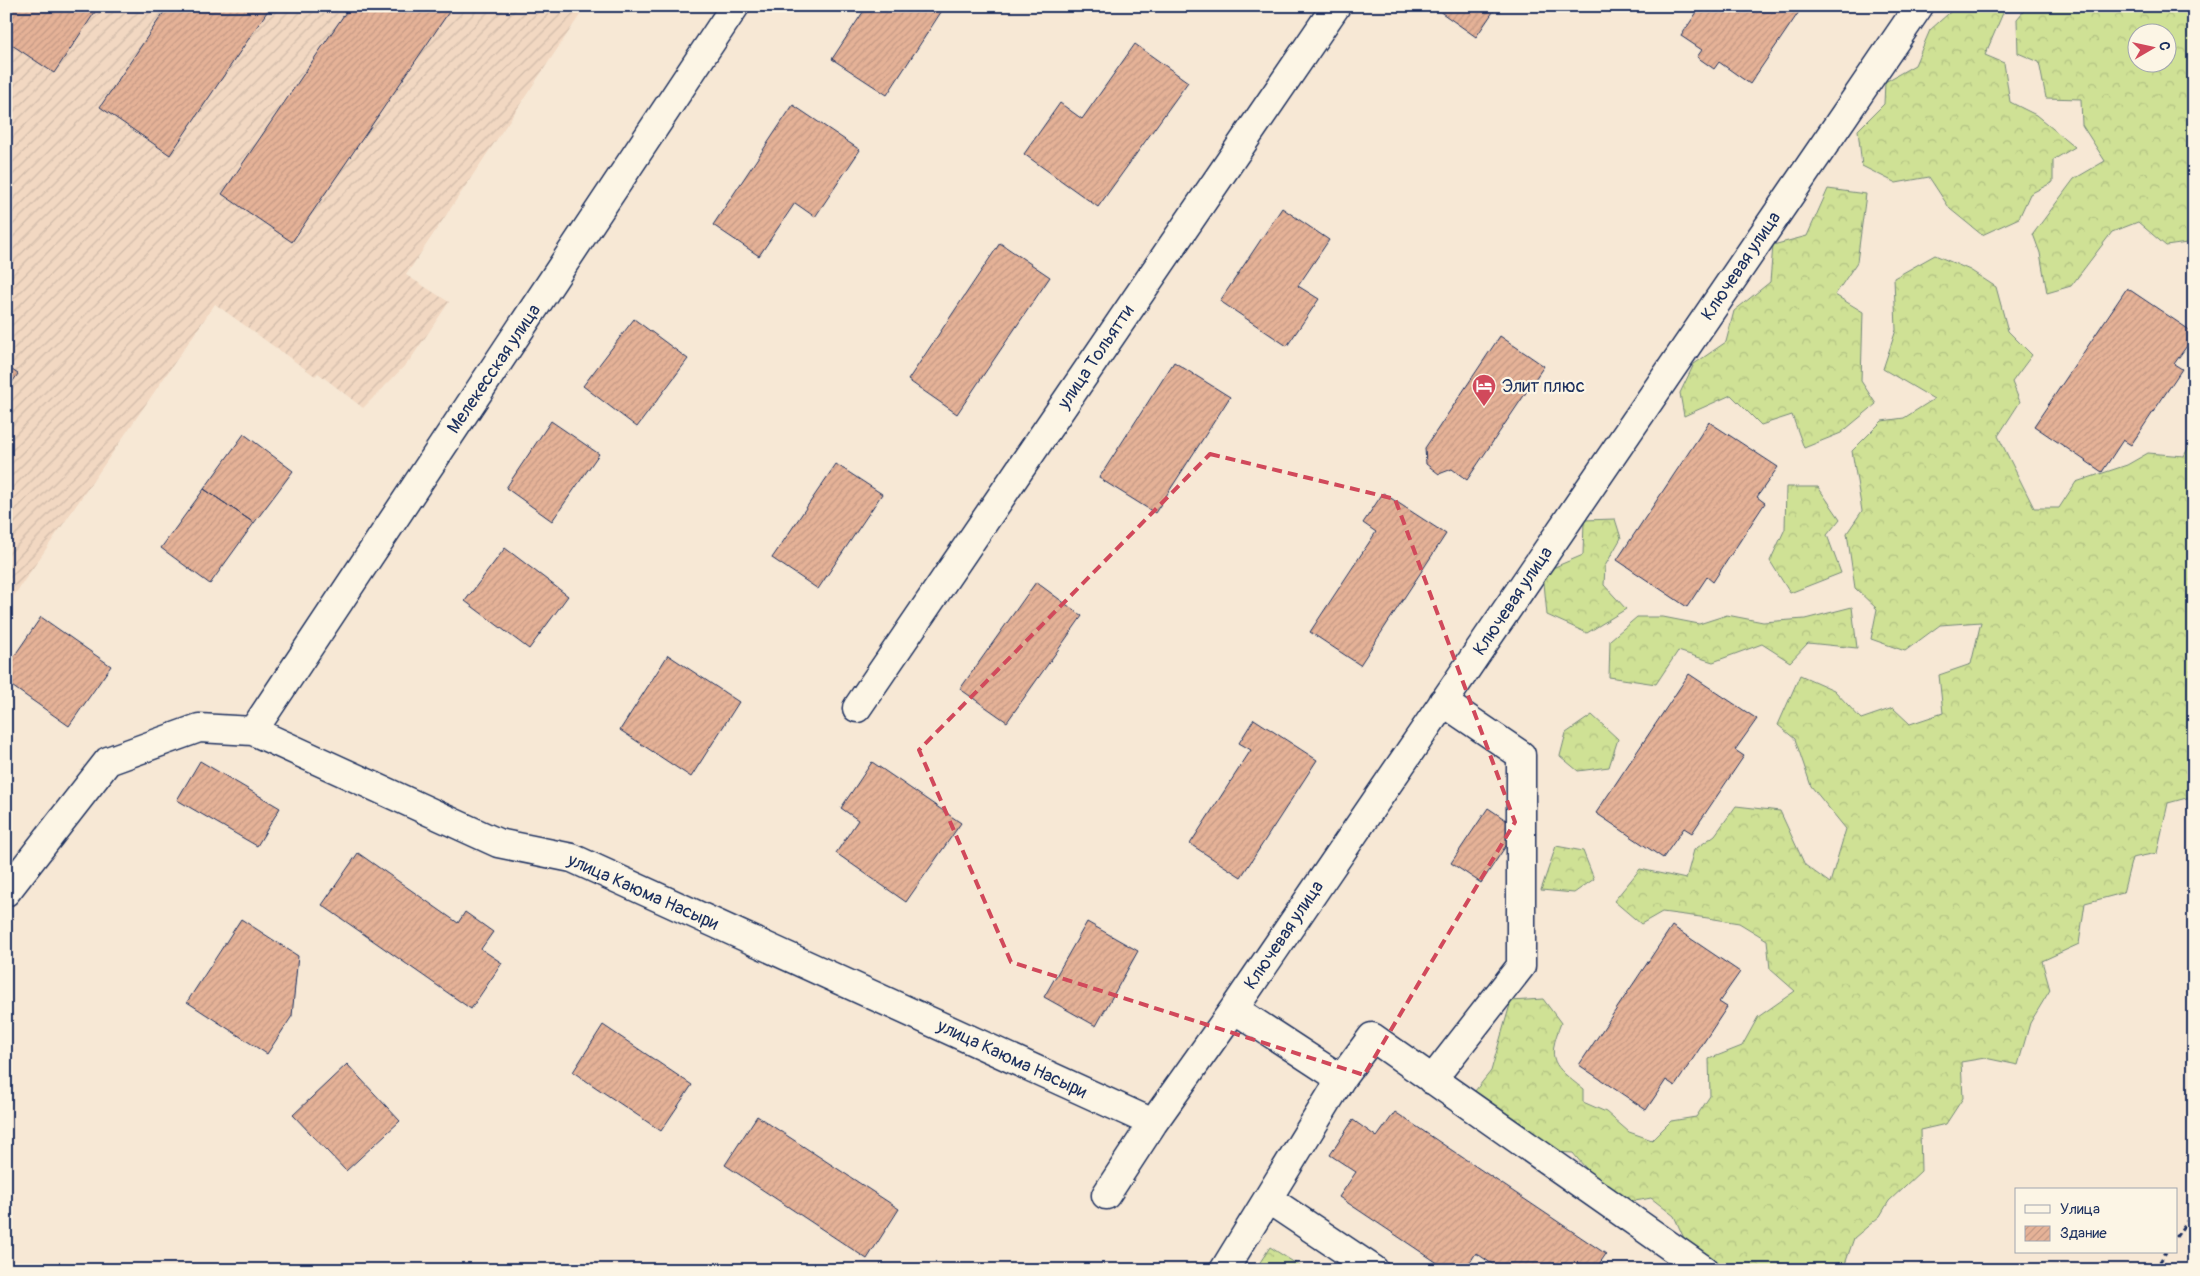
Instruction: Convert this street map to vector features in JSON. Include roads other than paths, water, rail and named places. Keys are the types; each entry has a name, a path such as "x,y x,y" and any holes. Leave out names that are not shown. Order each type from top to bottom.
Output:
{"street":[{"name":"Мелекесская улица","path":"253,732 735,6"},
{"name":"улица Тольятти","path":"857,708 1336,6"},
{"name":"Ключевая улица","path":"1106,1195 1153,1123 1234,1009 1919,6"},
{"path":"1432,1080 1521,966 1521,755 1444,702"},
{"name":"улица Каюма Насыри","path":"6,892 108,761 199,728 253,732 498,843 572,858 1153,1123"},
{"path":"1234,1009 1341,1079"},
{"path":"1224,1270 1341,1079 1372,1037 1704,1270"},
{"path":"1268,1199 1374,1270"}],"place":[{"name":"Элит плюс","path":"1484,407"}]}
